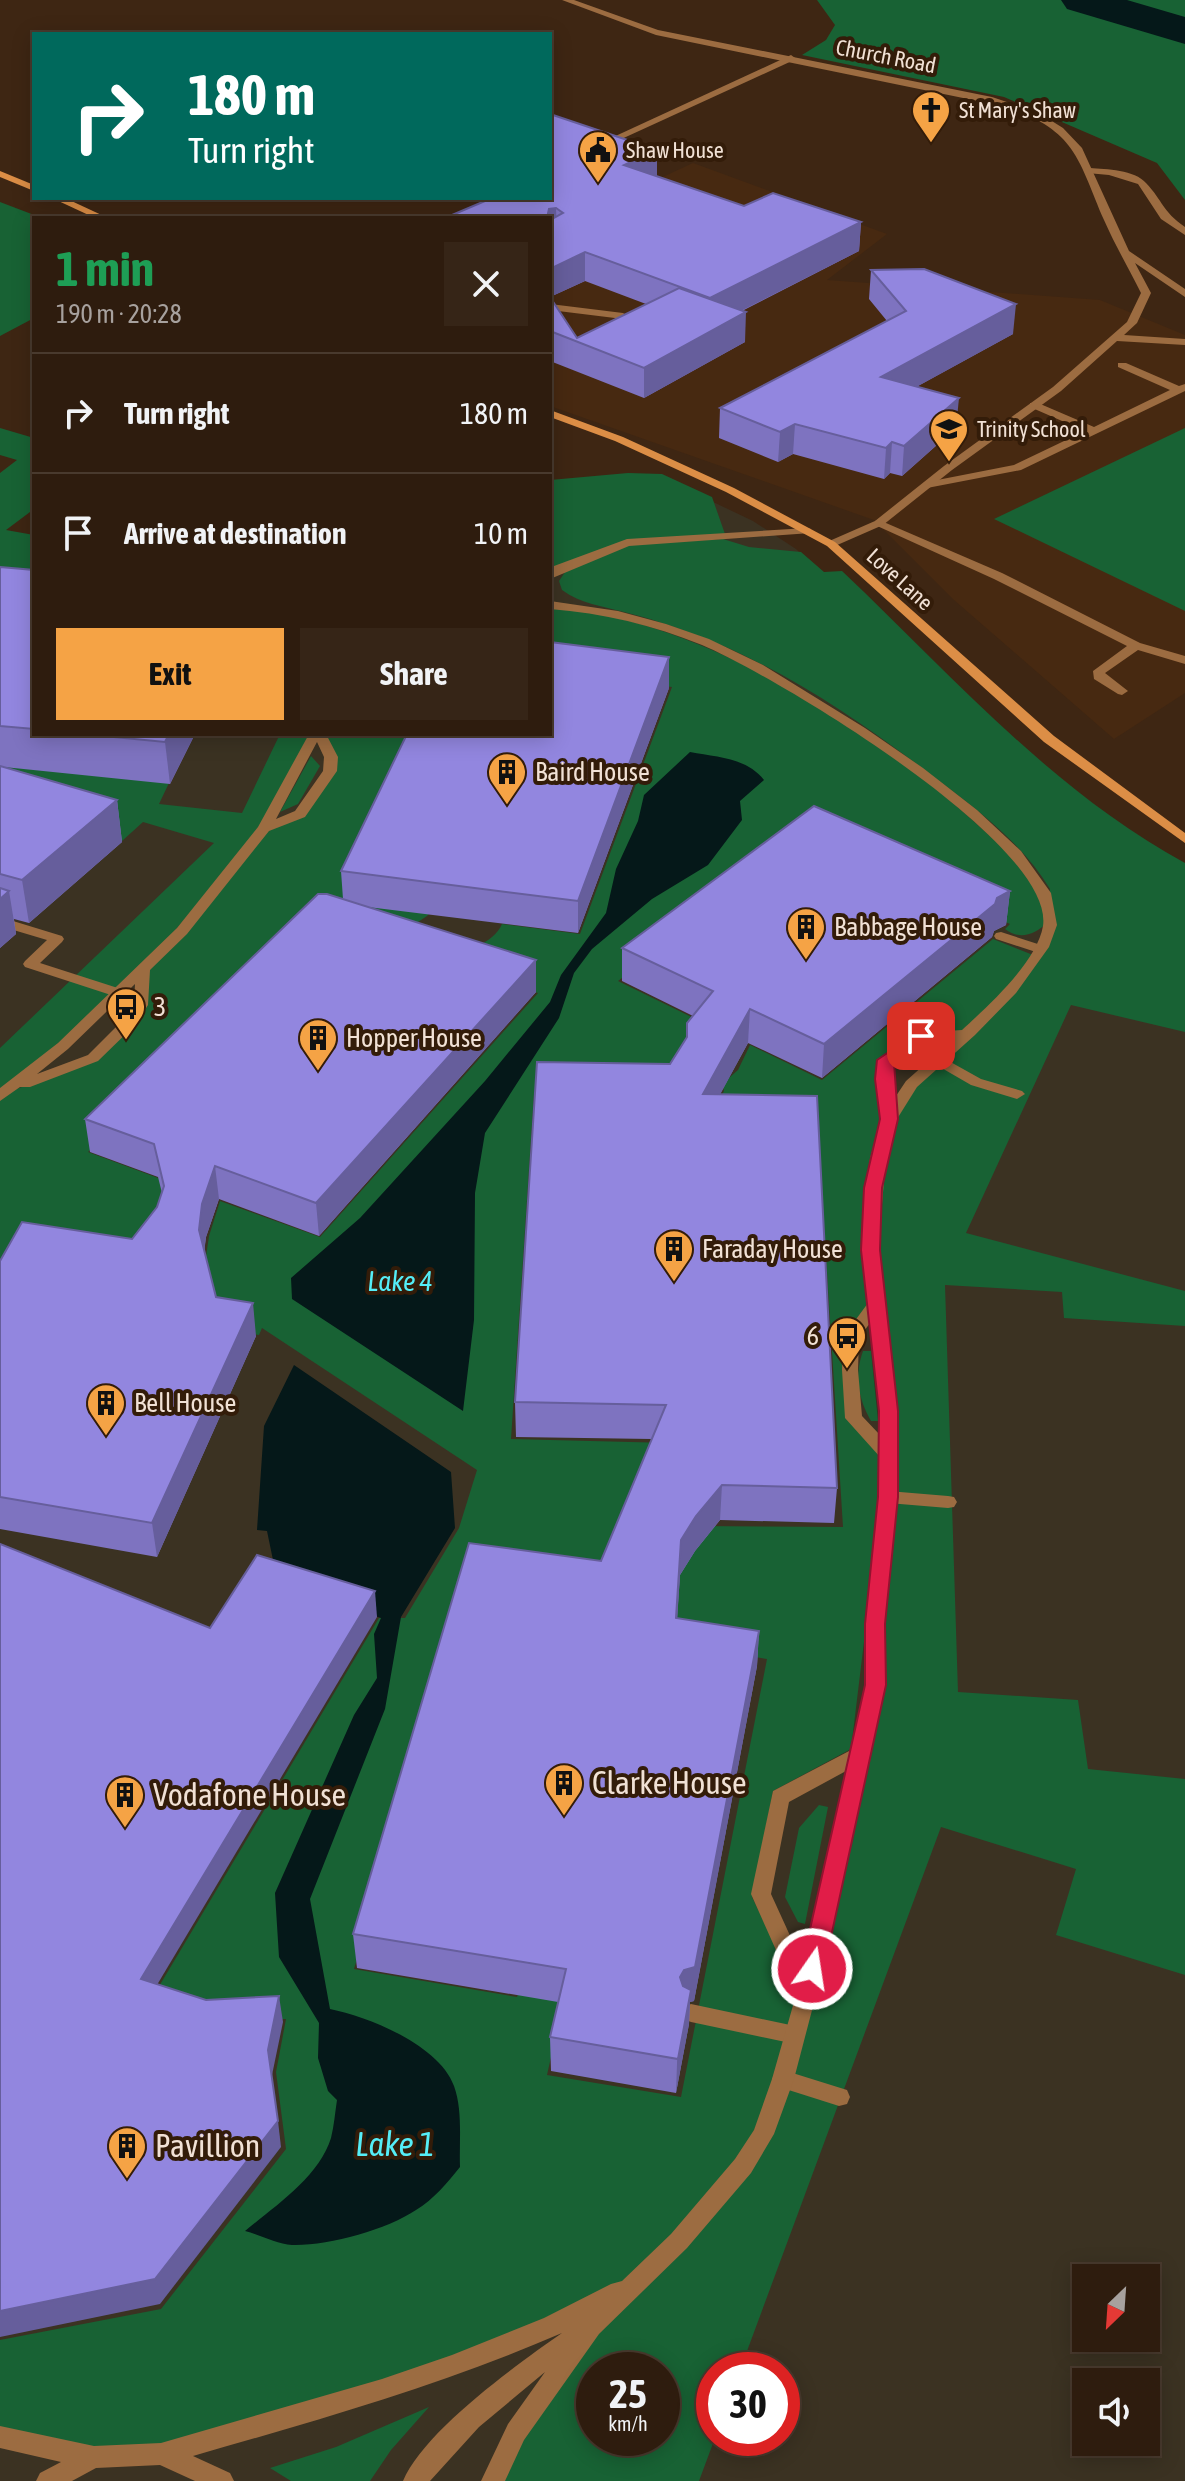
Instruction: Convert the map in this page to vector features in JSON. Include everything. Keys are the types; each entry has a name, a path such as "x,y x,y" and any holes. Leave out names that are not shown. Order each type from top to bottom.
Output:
{"street":[{"name":"Church Road","path":"566,0 656,32 946,88 1036,114 1060,129 1076,145 1090,171 1146,293 1132,323 1034,405 879,523 831,544"},
{"path":"599,146 791,58"},
{"path":"1090,171 1110,172 1141,182 1164,217 1185,232"},
{"path":"0,174 32,187"},
{"path":"62,200 98,216"},
{"path":"1125,251 1185,294"},
{"path":"552,307 623,316"},
{"path":"1115,338 1185,342"},
{"path":"1122,365 1182,388"},
{"path":"927,485 1017,468 1182,388"},
{"path":"1034,405 1094,431"},
{"name":"Love Lane","path":"552,414 619,439 730,490 831,544 1049,739 1185,839"},
{"path":"879,523 998,576 1136,646 1185,660"},
{"path":"552,574 627,543 807,531"},
{"path":"493,2481 516,2432 591,2326 631,2284 679,2241 743,2166 763,2134 783,2079 806,1995 875,1685 875,1624 888,1497 889,1455 889,1411 870,1250 878,1158 889,1119 911,1084 1011,991 1039,949 1051,923 1044,889 1023,861 951,797 841,715 783,680 689,637 621,615 552,605"},
{"path":"1122,691 1098,676 1099,671 1136,646"},
{"path":"7,1092 63,1046 143,971 208,901 264,828 316,736"},
{"path":"264,828 300,814 330,771 331,757 318,736"},
{"path":"0,921 57,939 30,964 119,993"},
{"path":"1001,936 1039,949"},
{"path":"7,1092 93,1058 131,1021 141,1005 143,971"},
{"path":"889,1119 885,1060 921,1036 963,1035"},
{"path":"938,1060 976,1082 1017,1094"},
{"path":"877,1303 851,1337 850,1370 854,1418 889,1455"},
{"path":"888,1497 948,1502"},
{"path":"806,1995 761,1894 780,1797 859,1755"},
{"path":"691,2013 795,2035"},
{"path":"783,2079 839,2097"},
{"path":"0,2437 94,2457 161,2454 324,2409 452,2366 552,2326 631,2284"},
{"path":"415,2481 456,2431 521,2375 591,2326"},
{"path":"161,2454 222,2481"},
{"path":"48,2481 94,2457"}],"shaded area":[{"name":"Trinity School","path":"693,163 887,234 827,280 1100,300 1185,335 1185,693 1114,739 954,600 874,520 552,407 552,228"},
{"path":"667,480 753,521 796,549 983,733 1185,880 1185,2481 0,2481 0,546 32,736 552,736 552,485"}],"green space":[{"path":"817,0 1185,0 1185,200 1157,163 1004,97 802,55 826,40 835,25"},
{"path":"0,202 37,216 32,216 32,319 0,336"},
{"path":"0,428 32,437 32,510 6,530 32,535 32,609 0,606 0,473 17,460 0,455"},
{"path":"1185,428 1185,611 994,519"},
{"path":"628,473 662,474 712,497 725,534 624,541 552,569 552,480"},
{"path":"723,539 749,547 801,552 824,572 842,571 1046,766 1136,834 1185,863 1185,1032 1071,1005 966,1233 1185,1291 1185,1326 1064,1318 1062,1292 945,1285 958,1692 1078,1700 1088,1769 1185,1779 1185,1975 1056,1935 1076,1869 941,1827 747,2352 696,2352 696,2456 708,2456 699,2481 500,2481 523,2434 576,2359 576,2456 680,2456 680,2352 581,2352 598,2328 768,2134 864,1754 887,1553 874,1250 876,1188 901,1102 1043,949 1050,889 1027,857 984,816 853,718 794,681 699,636 569,595 562,590 559,581 565,572 627,545"},
{"path":"552,608 607,616 664,632 723,655 780,683 888,752 1018,859 1034,883 1047,923 1027,935 1016,935 1005,929 1010,924 811,836 618,981 712,1027 670,1096 534,1094 511,1439 670,1443 621,1596 468,1575 354,1969 517,1997 521,1987 565,1995 547,2075 681,2097 767,1659 657,1641 694,1526 843,1527 818,1128 715,1107 724,1091 722,1084 738,1070 750,1045 822,1080 993,939 1033,955 1009,990 962,1034 921,1035 884,1060 888,1119 876,1158 875,1303 848,1336 850,1419 882,1456 875,1551 851,1749 773,1791 752,1897 800,1996 778,2077 739,2164 630,2281 449,2360 161,2450 95,2454 0,2435 0,2340 161,2309 286,2149 276,2072 286,2019 211,2022 149,2003 379,1618 405,1618 459,1528 477,1470 262,1328 259,1335 167,1320 205,1263 209,1236 220,1201 320,1237 538,993 451,964 457,958 492,937 502,924 580,934 672,687 575,676 552,700"},
{"path":"279,736 313,736 263,828 141,970 0,1095 0,1048 214,843 143,822 122,841 0,766 169,783 159,804 242,813"},
{"path":"324,736 421,736 448,892 427,916 412,926 322,923 88,1152 196,1192 160,1240 0,1300 0,1099 16,1089 67,1072 135,1021 146,971 267,829 301,816 332,770"},
{"path":"311,756 320,766 298,804 280,812"},
{"path":"863,1351 871,1351 878,1421 871,1421 860,1395 858,1378"},
{"path":"819,1805 828,1807 805,1924 798,1922 785,1897 799,1828"},
{"path":"429,2407 391,2450 370,2481 291,2481 270,2468 336,2447"}],"water":[{"name":"Lake 4","path":"690,752 740,763 764,780 740,801 742,820 708,865 652,899 592,949 574,973 559,1018 485,1133 475,1193 474,1320 463,1411 292,1299 291,1278 360,1218 485,1081 550,1002 561,975 606,913 616,869 638,821 644,795"},
{"name":"Lake 1","path":"294,1365 451,1472 455,1528 401,1617 385,1709 310,1899 330,2009 401,2035 434,2058 446,2071 459,2106 460,2167 429,2201 404,2217 339,2240 306,2245 274,2241 245,2231 295,2190 317,2165 331,2138 337,2100 328,2091 318,2058 319,2023 279,1957 275,1893 354,1715 377,1678 374,1634 381,1618 261,1579 273,1560 267,1531 257,1530 264,1426"}],"building":[{"path":"552,115 657,150 624,165 744,206 773,193 861,222 710,298 585,252 552,268 552,219 563,213 556,208 549,209 547,216 450,216 487,200 552,200"},
{"path":"924,269 1016,304 881,377 959,398 904,446 892,442 886,448 795,424 780,432 720,408 906,311 871,270"},
{"path":"679,288 746,312 644,368 552,332 552,300 577,338"},
{"path":"0,567 32,570 32,729 0,726"},
{"name":"Baird House","path":"552,642 669,657 578,901 341,871 406,736 552,736"},
{"path":"104,736 168,736 165,742"},
{"path":"0,766 117,800 22,880 0,874"},
{"path":"814,806 1010,891 997,898 995,904 824,1044 750,1009 703,1094 817,1096 837,1488 722,1485 681,1540 676,1618 759,1631 695,1967 684,1970 680,1977 683,1986 691,1990 678,2059 550,2037 566,1969 353,1934 469,1543 601,1561 666,1405 515,1402 537,1062 670,1064 687,1037 687,1023 713,991 622,948"},
{"path":"0,888 9,891 0,899"},
{"path":"318,894 327,894 536,960 316,1203 215,1166 202,1204 199,1230 216,1297 253,1303 152,1523 0,1497 0,1261 22,1222 132,1239 157,1207 164,1186 154,1144 85,1119"},
{"path":"0,1544 210,1628 257,1555 375,1591 141,1979 206,2000 279,1996 268,2050 278,2121 155,2279 0,2311"}],"waterway":[{"path":"1082,0 1185,31"}],"place":[{"name":"St Mary's Shaw","path":"931,144"},
{"name":"Shaw House","path":"598,184"},
{"name":"Trinity School","path":"949,463"},
{"name":"Baird House","path":"507,806"},
{"name":"Babbage House","path":"806,961"},
{"name":"3","path":"126,1041"},
{"name":"Hopper House","path":"318,1072"},
{"name":"Faraday House","path":"674,1283"},
{"name":"6","path":"847,1370"},
{"name":"Bell House","path":"106,1437"},
{"name":"Clarke House","path":"564,1817"},
{"name":"Vodafone House","path":"125,1829"},
{"name":"Pavillion","path":"127,2180"}],"route":[{"path":"812,1969 875,1685 875,1624 888,1497 889,1411 870,1250 873,1188 889,1119 885,1060 903,1045 921,1036"}]}
